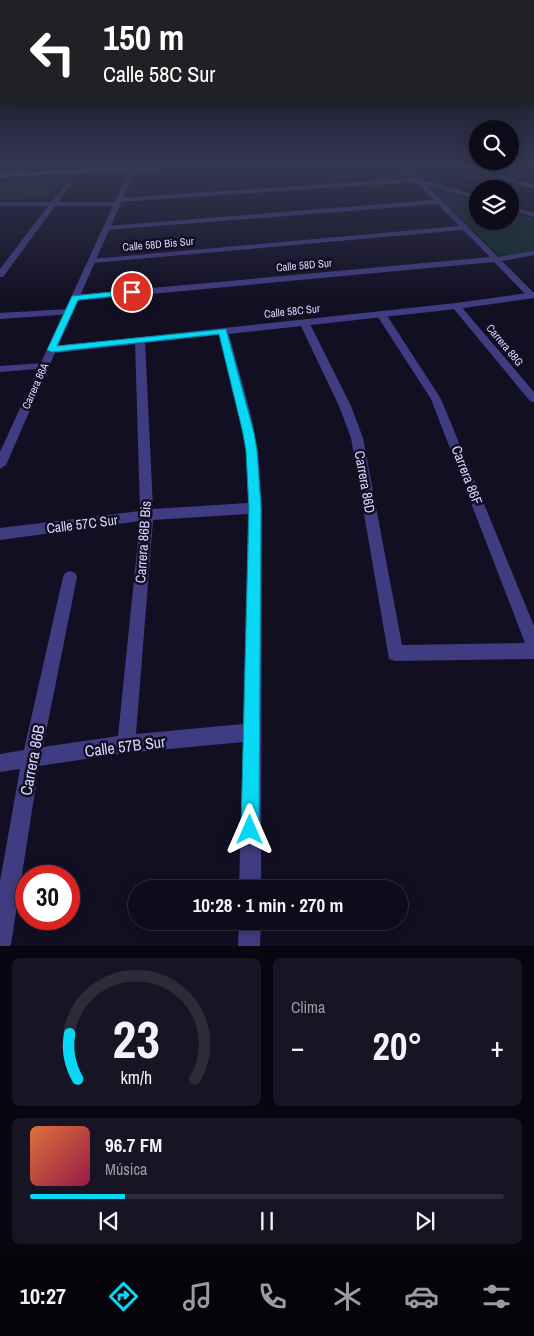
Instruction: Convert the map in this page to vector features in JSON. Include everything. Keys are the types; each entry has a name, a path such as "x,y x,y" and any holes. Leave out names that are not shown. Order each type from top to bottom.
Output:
{"street":[{"path":"0,275 48,210"},
{"name":"Carrera 86A","path":"0,464 114,210"},
{"path":"106,228 335,210"},
{"path":"447,210 533,296"},
{"path":"519,211 534,215"},
{"name":"Calle 58D Bis Sur","path":"92,261 466,228"},
{"name":"Calle 58D Sur","path":"75,298 496,259 534,253"},
{"name":"Calle 58C Sur","path":"52,350 533,296"},
{"name":"Carrera 88G","path":"456,306 534,400"},
{"path":"0,316 68,312"},
{"name":"Carrera 86F","path":"381,314 436,399 534,646"},
{"name":"Carrera 86D","path":"304,322 345,406 357,438 395,653 534,651"},
{"path":"223,331 245,415 250,442 255,508 250,880"},
{"name":"Carrera 86B Bis","path":"126,744 147,516 140,340"},
{"path":"0,369 44,366"},
{"name":"Calle 57C Sur","path":"0,534 147,516 255,508"},
{"name":"Carrera 86B","path":"0,944 31,759 70,577"},
{"name":"Calle 57B Sur","path":"0,763 126,744 251,732"},
{"path":"250,930 250,946"}],"green space":[{"path":"452,210 469,210 469,226"},
{"path":"519,214 534,219 534,251 500,257 473,230 519,230"}],"route":[{"path":"132,292 75,298 52,350 223,331 245,415 252,451 255,508 250,830"}]}
